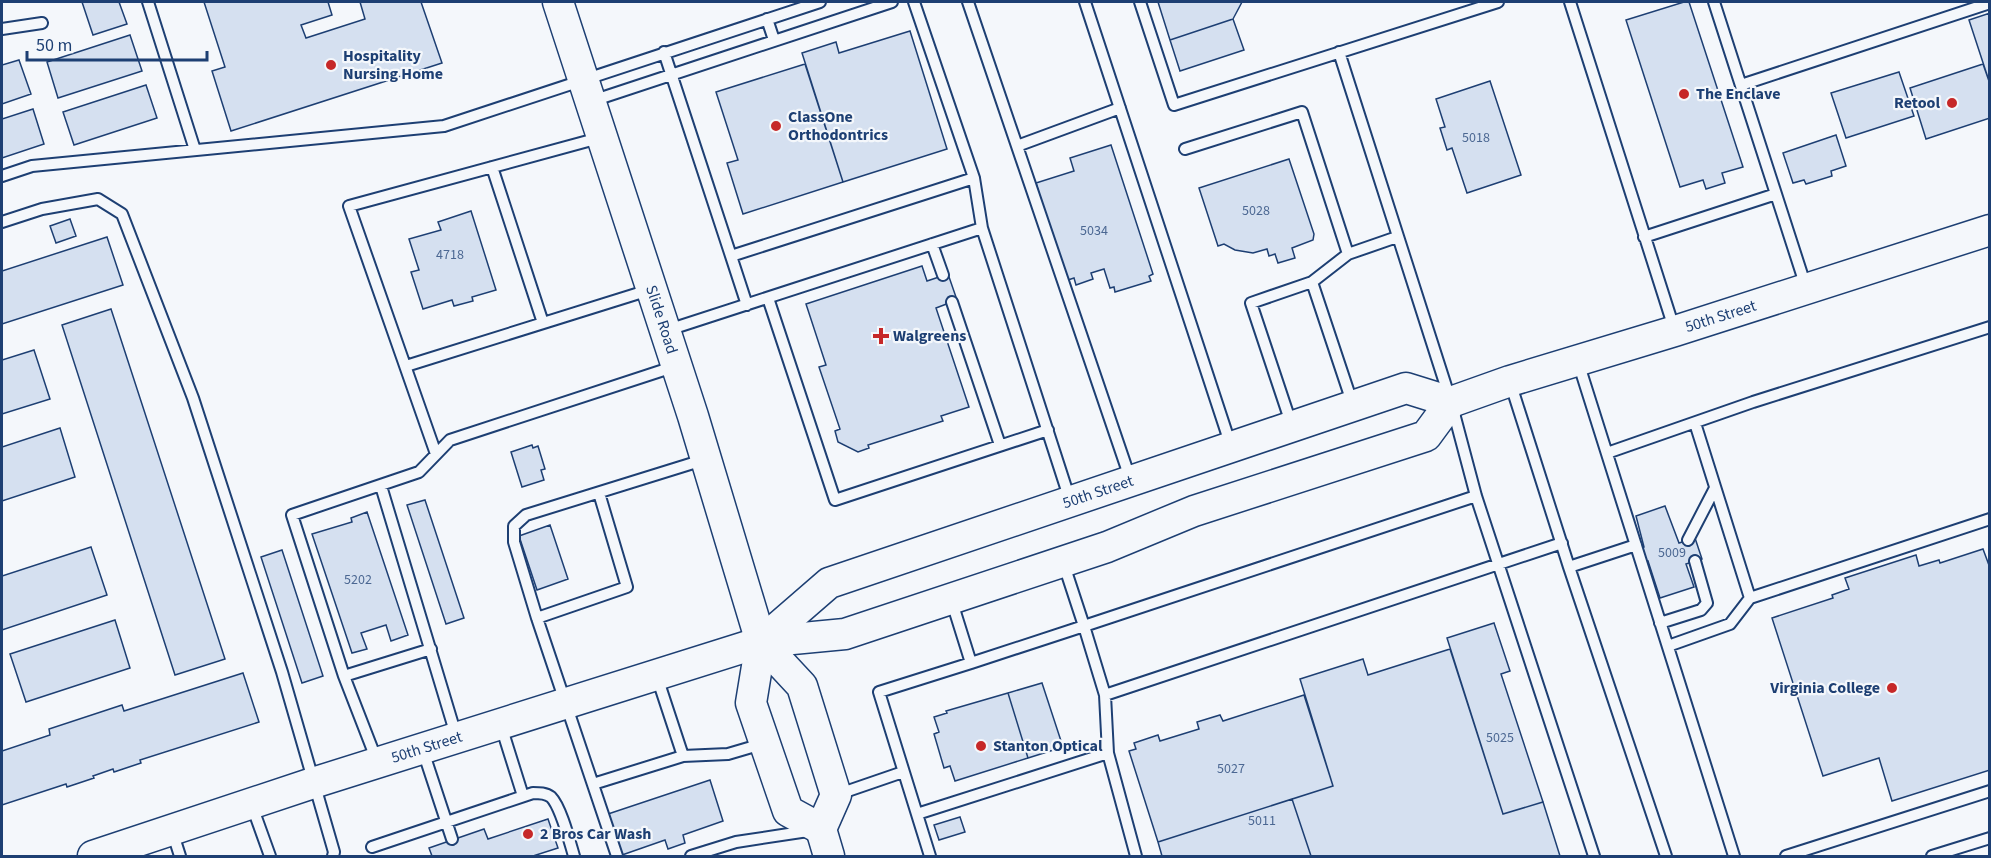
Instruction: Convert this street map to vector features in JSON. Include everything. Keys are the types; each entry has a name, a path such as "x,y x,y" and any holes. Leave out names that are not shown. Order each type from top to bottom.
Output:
{"main road":[{"name":"Slide Road","path":"558,2 706,459 760,642 751,703 788,811 821,829"},
{"name":"50th Street","path":"93,856 176,843 251,803 760,642 845,634 1107,547 1194,512 1426,436 1451,402 1510,381 1807,290 1989,230"},
{"name":"50th Street","path":"760,642 828,582 1406,388 1451,402"},
{"name":"Slide Road","path":"760,642 802,686 836,795"},
{"path":"830,856 821,829 836,795"}],"lane":[{"path":"148,2 195,150"},
{"path":"587,90 664,52 820,2"},
{"path":"2,176 32,166 444,126 587,90 671,74 890,2"},
{"path":"914,2 974,178 982,228 1070,501"},
{"path":"968,2 1131,480"},
{"path":"1085,2 1231,447"},
{"path":"1140,2 1174,105 1498,2"},
{"path":"1570,2 1675,331"},
{"path":"1714,2 1807,290"},
{"path":"1741,85 1989,3"},
{"path":"767,19 774,40"},
{"path":"2,29 42,23"},
{"path":"664,52 747,305"},
{"path":"1339,52 1451,402 1476,496 1594,856"},
{"path":"1017,146 1120,108"},
{"path":"1185,148 1302,112 1348,254"},
{"path":"436,454 349,206 602,138"},
{"path":"492,167 543,323"},
{"path":"731,256 974,178"},
{"path":"1644,237 1776,194"},
{"path":"2,222 42,209 98,200 122,214 193,398 297,721 334,852 333,856"},
{"path":"665,331 982,228"},
{"path":"1292,426 1251,303 1312,282 1348,254 1397,237"},
{"path":"932,244 943,276"},
{"path":"1312,282 1353,405"},
{"path":"406,366 651,289"},
{"path":"768,298 835,500 1048,430"},
{"path":"952,302 1000,445"},
{"path":"1607,453 1753,402 1989,327"},
{"path":"1578,361 1734,856"},
{"path":"377,762 344,676 292,515 419,472 450,440 676,366"},
{"path":"1510,381 1569,567 1666,856"},
{"path":"1695,423 1750,598"},
{"path":"617,856 537,618 514,542 514,526 526,515 706,459"},
{"path":"381,486 457,736"},
{"path":"1688,540 1715,488"},
{"path":"537,618 627,587 599,493"},
{"path":"930,856 879,692 1476,496"},
{"path":"1668,646 1730,624 1750,598 1989,519"},
{"path":"1105,695 1562,543"},
{"path":"1569,567 1635,545"},
{"path":"1660,623 1701,610 1707,603 1695,561"},
{"path":"1063,562 1105,695 1108,753 1136,856"},
{"path":"951,599 971,663"},
{"path":"344,676 431,649"},
{"path":"656,674 683,756"},
{"path":"500,723 523,796"},
{"path":"593,784 683,756 728,754 765,743"},
{"path":"422,748 452,840"},
{"path":"917,814 1108,753"},
{"path":"836,795 903,772"},
{"path":"1786,856 1989,791"},
{"path":"372,847 523,796 542,793 551,797 557,806 574,856"},
{"path":"251,803 270,856"},
{"path":"691,856 736,842 821,829"},
{"path":"1932,856 1989,838"}],"building":[{"path":"82,2 119,2 127,24 93,35"},
{"name":"Hospitality Nursing Home","path":"204,2 328,2 332,15 301,25 306,38 365,19 360,2 421,2 442,63 231,131 212,71 225,67"},
{"path":"1158,2 1242,2 1233,19 1170,40"},
{"name":"The Enclave","path":"1689,2 1743,167 1722,173 1725,183 1706,189 1703,180 1680,187 1626,20"},
{"path":"1990,13 1990,84 1969,20"},
{"path":"1233,19 1244,50 1180,71 1170,40"},
{"path":"910,31 947,149 843,182 802,53 836,42 839,53"},
{"path":"130,35 142,71 58,98 47,62"},
{"path":"19,60 31,94 2,104 2,65"},
{"name":"ClassOne Orthodontrics","path":"805,64 843,182 743,214 727,163 738,160 716,92"},
{"name":"Retool","path":"1983,64 1990,84 1990,118 1926,139 1910,88"},
{"path":"1899,72 1914,116 1846,138 1831,93"},
{"path":"1490,81 1521,175 1467,193 1452,148 1447,150 1440,128 1445,127 1436,99"},
{"path":"146,85 157,118 74,145 63,112"},
{"path":"33,109 44,144 2,158 2,119"},
{"path":"1836,135 1846,166 1831,171 1832,176 1806,184 1804,180 1793,183 1783,153"},
{"path":"1111,145 1153,274 1149,276 1151,281 1115,292 1114,287 1110,288 1104,269 1091,273 1093,279 1076,285 1074,278 1065,281 1037,194 1039,193 1036,183 1074,171 1070,158"},
{"path":"1289,159 1314,234 1313,240 1292,248 1295,258 1278,263 1275,254 1269,256 1267,249 1253,253 1235,250 1224,244 1218,246 1199,188"},
{"path":"471,211 496,290 472,297 473,301 454,306 452,300 423,309 411,272 419,270 409,239 441,230 438,222"},
{"path":"70,219 76,236 56,243 50,226"},
{"path":"107,237 123,285 2,324 2,271"},
{"name":"Walgreens","path":"922,266 927,281 948,274 957,300 936,308 969,407 941,416 943,421 868,445 869,448 858,452 838,442 835,431 840,429 819,367 826,365 806,304"},
{"path":"111,309 225,659 175,675 62,325"},
{"path":"34,350 50,399 2,414 2,360"},
{"path":"60,428 75,477 2,501 2,447"},
{"path":"532,445 533,448 538,446 545,469 541,470 544,480 522,487 511,452"},
{"path":"425,500 464,618 446,624 407,505"},
{"path":"1665,506 1679,543 1695,538 1702,559 1686,564 1694,587 1660,598 1648,561 1646,562 1641,548 1644,547 1636,516"},
{"path":"367,512 408,635 391,641 386,625 361,633 367,649 352,653 312,534 352,522 351,518"},
{"path":"550,525 568,579 537,590 519,536"},
{"path":"91,547 107,595 2,630 2,576"},
{"name":"Virginia College","path":"1983,549 1990,568 1990,770 1892,801 1879,758 1823,776 1772,618 1833,598 1832,595 1849,589 1845,578 1916,555 1919,566 1939,560 1940,563"},
{"path":"282,550 323,676 302,683 261,557"},
{"path":"115,620 130,668 26,702 10,654"},
{"path":"1494,623 1510,671 1501,674 1543,802 1503,814 1447,638"},
{"path":"1450,649 1503,814 1543,802 1560,856 1311,856 1292,799 1333,786 1300,679 1363,659 1368,675"},
{"path":"243,673 259,722 140,760 141,763 114,772 113,769 67,787 66,784 2,805 2,751 50,735 49,729 122,705 124,711"},
{"path":"1042,683 1063,747 1028,758 1008,693"},
{"name":"Stanton Optical","path":"1008,693 1028,758 955,781 950,766 944,768 934,734 939,732 934,717 947,713 946,711"},
{"path":"1304,695 1333,786 1158,842 1129,751 1136,749 1134,743 1158,735 1160,741 1199,729 1197,722 1220,715 1223,721"},
{"path":"710,780 723,821 683,835 685,843 668,849 665,840 622,855 608,814"},
{"path":"1292,799 1311,856 1162,856 1158,842"},
{"path":"960,817 965,832 939,840 934,825"},
{"name":"2 Bros Car Wash","path":"548,819 558,848 533,856 432,856 429,848 484,829 488,839"}],"place":[{"name":"Hospitality Nursing Home","path":"331,65"},
{"name":"The Enclave","path":"1684,94"},
{"name":"Retool","path":"1952,103"},
{"name":"ClassOne Orthodontrics","path":"776,126"},
{"name":"Walgreens","path":"881,336"},
{"name":"Virginia College","path":"1892,688"},
{"name":"Stanton Optical","path":"981,746"},
{"name":"2 Bros Car Wash","path":"528,834"}]}
